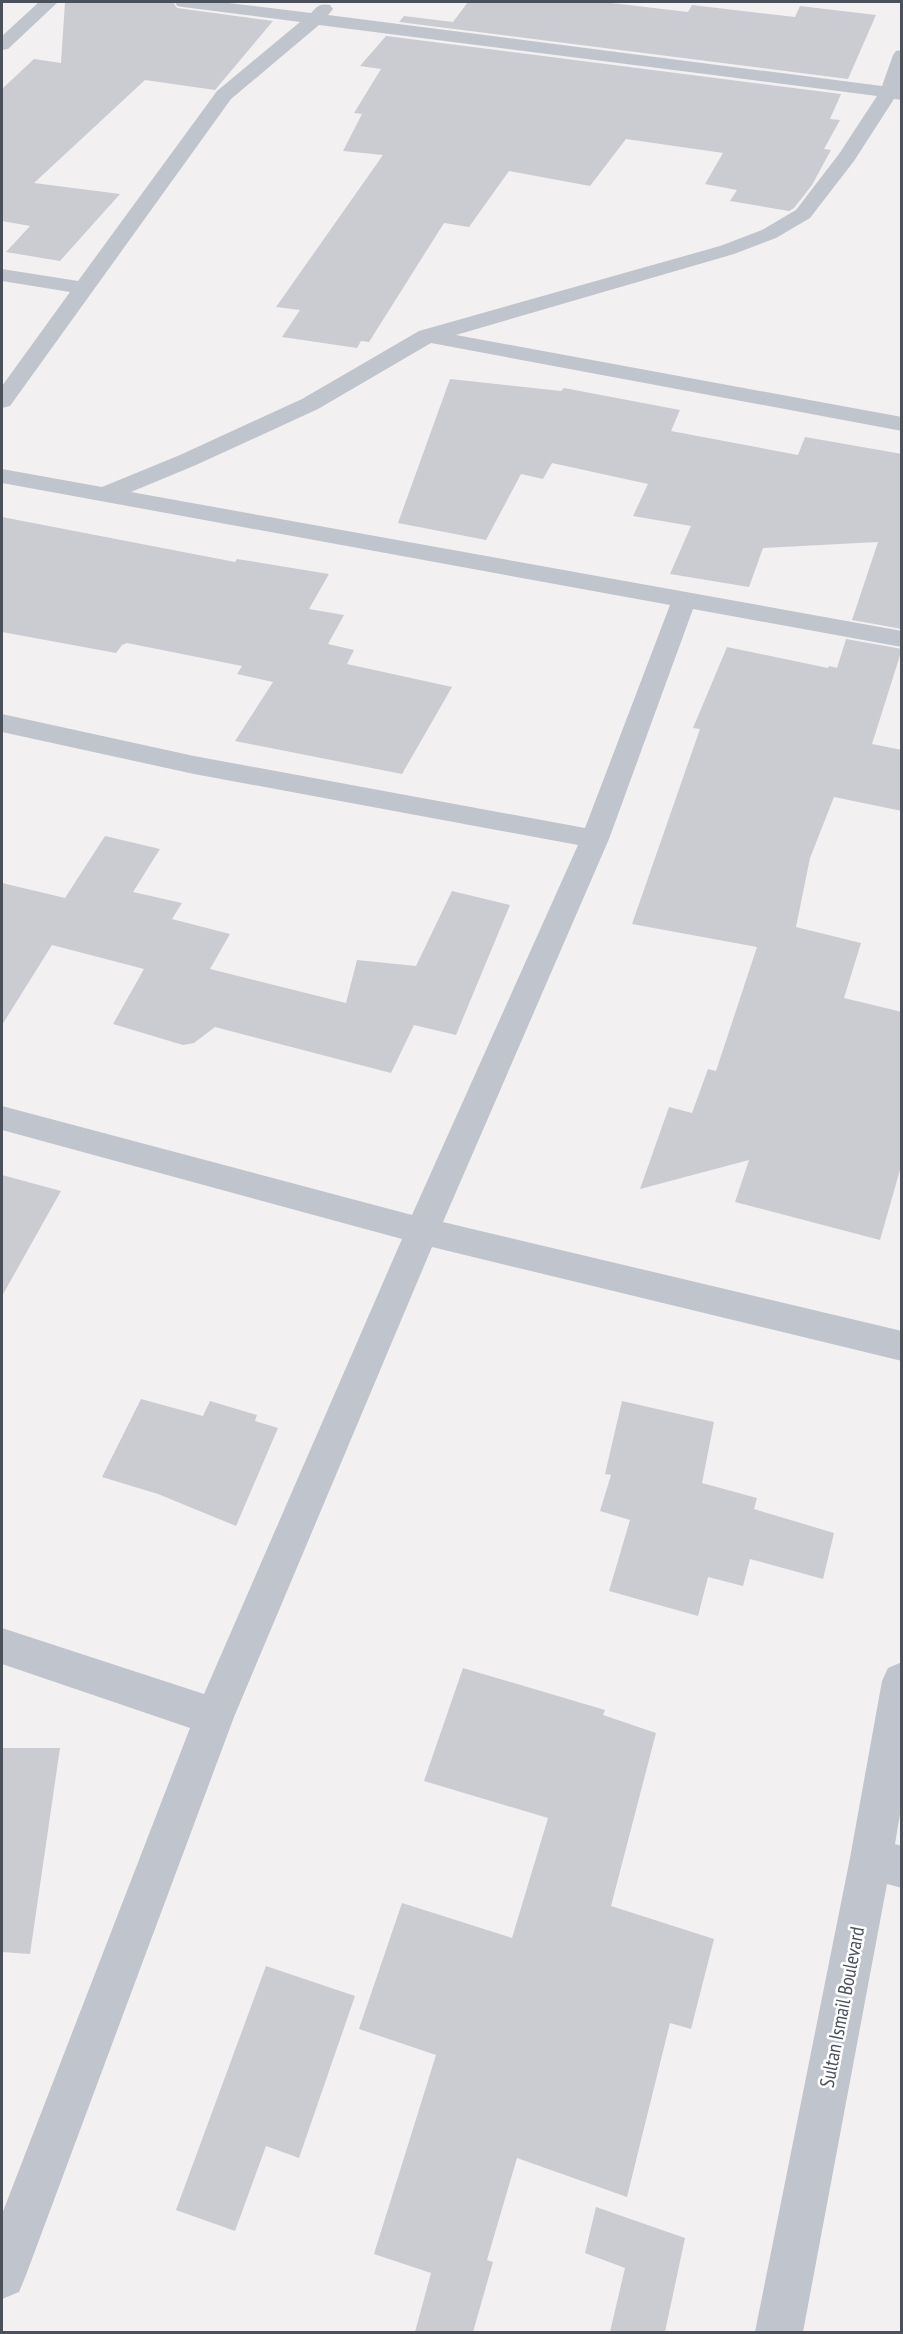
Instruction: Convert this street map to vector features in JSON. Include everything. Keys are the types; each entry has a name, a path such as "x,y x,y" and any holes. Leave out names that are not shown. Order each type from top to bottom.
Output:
{"street":[{"path":"2,45 49,2"},
{"path":"183,2 895,93"},
{"path":"2,401 224,95 316,18 330,2"},
{"path":"103,495 188,460 310,404 426,336 727,250 769,234 803,214 895,93 902,55"},
{"path":"2,276 82,288"},
{"path":"426,336 902,424"},
{"path":"2,476 902,639"},
{"path":"2,2275 214,1717 594,839 684,600"},
{"path":"2,723 194,765 594,839"},
{"path":"2,1118 423,1230 902,1346"},
{"path":"2,1646 214,1717"},
{"name":"Sultan Ismail Boulevard","path":"779,2332 886,1863 902,1681"}],"building":[{"path":"65,2 173,2 177,8 273,21 215,90 145,80 34,183 120,194 60,261 6,252 30,226 2,221 2,89 34,59 61,63"},
{"path":"468,2 603,2 688,12 692,5 795,17 800,6 876,15 848,79 399,22 404,16 453,22"},
{"path":"386,36 841,94 830,119 840,120 824,149 831,150 812,185 789,211 730,201 737,190 705,184 723,153 626,139 590,186 509,171 469,227 444,223 369,342 361,341 357,348 282,337 300,310 276,307 383,155 343,151 362,114 354,113 381,69 360,66"},
{"path":"450,379 561,391 564,388 680,410 671,431 798,455 805,437 902,454 902,629 852,620 878,542 763,548 749,587 670,574 691,526 633,516 648,484 552,463 543,479 521,474 486,540 398,523"},
{"path":"2,517 235,562 237,559 329,574 309,609 344,615 328,644 354,650 347,664 452,687 402,774 235,741 273,682 237,674 242,666 127,643 122,645 116,653 2,632"},
{"path":"846,639 902,649 872,744 902,750 902,811 834,797 810,858 796,927 861,943 844,998 902,1012 902,1163 880,1240 735,1202 749,1160 640,1189 669,1107 692,1113 708,1069 716,1071 757,947 632,924 700,729 693,728 727,647 837,668"},
{"path":"105,836 160,849 133,892 182,903 172,919 230,934 210,969 346,1003 357,960 416,966 452,891 510,905 456,1035 414,1025 391,1073 215,1027 194,1043 183,1045 113,1024 144,969 52,945 2,1025 2,883 65,898"},
{"path":"2,1175 61,1191 2,1296"},
{"path":"141,1399 203,1416 210,1401 257,1415 255,1421 278,1428 236,1526 158,1494 102,1477"},
{"path":"622,1401 714,1422 702,1483 757,1498 754,1509 834,1533 823,1579 750,1559 743,1586 708,1577 698,1616 609,1591 630,1520 600,1511 611,1475 605,1474"},
{"path":"463,1668 605,1710 603,1715 656,1733 611,1906 714,1939 691,2029 670,2023 627,2197 517,2158 487,2260 493,2262 473,2332 415,2332 431,2273 374,2254 436,2055 359,2029 402,1903 512,1938 548,1818 424,1781"},
{"path":"2,1748 60,1748 30,1954 2,1952"},
{"path":"266,1966 355,1996 299,2158 266,2146 235,2231 176,2210"},
{"path":"596,2207 685,2238 665,2332 610,2332 625,2268 585,2253"}]}
